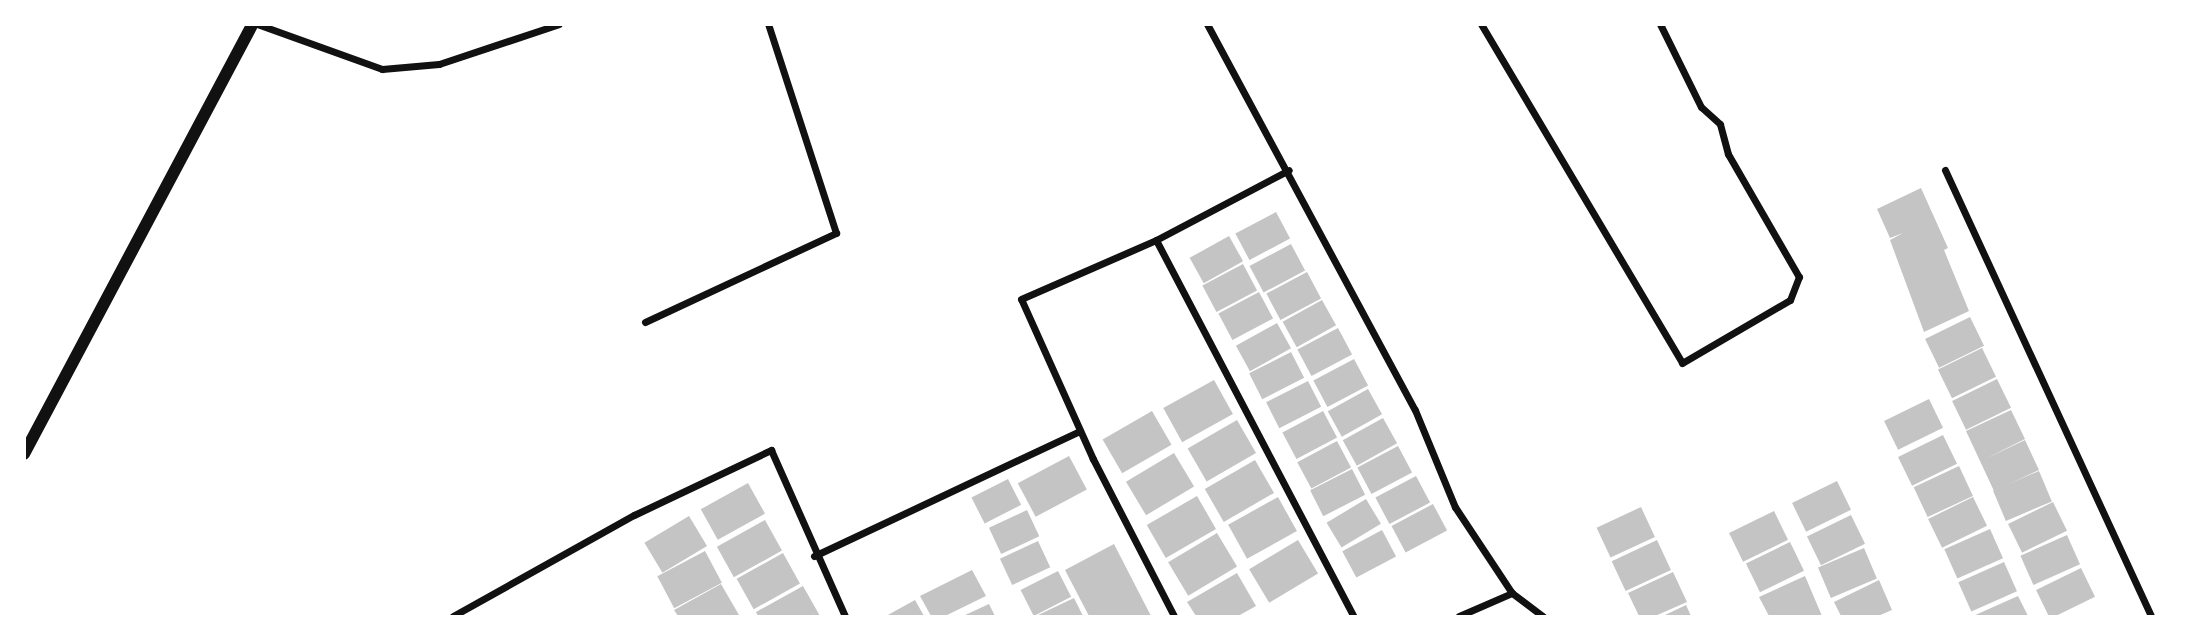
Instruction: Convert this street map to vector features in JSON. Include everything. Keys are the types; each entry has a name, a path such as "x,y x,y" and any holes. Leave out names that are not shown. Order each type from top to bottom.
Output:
{"street":[{"path":"24,454 255,24 382,69 439,64 559,24"},
{"path":"645,322 836,233 768,24"},
{"path":"1207,24 1289,170 1415,410 1455,506 1511,593 1543,617"},
{"path":"1481,24 1682,363 1790,300 1799,277 1728,154 1720,124 1701,107 1660,24"},
{"path":"1174,617 1080,431 1021,299 1156,240 1289,170"},
{"path":"1945,170 2151,617"},
{"path":"1156,240 1353,617"},
{"path":"814,556 1080,431"},
{"path":"453,617 634,515 771,450 814,556 845,617"},
{"path":"1459,617 1511,593"}],"building":[{"path":"1921,188 1948,248 1944,250 1969,311 1924,332 1890,240 1903,233 1890,238 1877,209"},
{"path":"1276,212 1290,238 1249,260 1235,234"},
{"path":"1229,236 1243,261 1204,283 1190,258"},
{"path":"1291,244 1305,270 1264,293 1250,266"},
{"path":"1243,264 1257,290 1216,312 1202,286"},
{"path":"1307,272 1321,298 1280,320 1266,294"},
{"path":"1259,292 1273,318 1232,340 1218,314"},
{"path":"1322,300 1336,325 1297,347 1283,322"},
{"path":"1970,317 1984,346 1939,368 1925,339"},
{"path":"1277,323 1291,348 1250,371 1236,346"},
{"path":"1338,328 1352,354 1311,376 1297,350"},
{"path":"1982,348 1996,377 1952,398 1938,369"},
{"path":"1291,352 1304,378 1262,399 1249,373"},
{"path":"1354,359 1368,385 1327,407 1313,381"},
{"path":"1997,379 2011,408 1966,430 1952,401"},
{"path":"1214,380 1233,414 1182,442 1163,408"},
{"path":"1308,381 1321,407 1279,428 1266,402"},
{"path":"1368,389 1382,414 1342,437 1328,411"},
{"path":"1929,399 1943,428 1898,450 1884,421"},
{"path":"2011,410 2025,439 1985,459 2025,440 2039,470 1994,491 1966,431"},
{"path":"1152,411 1172,445 1122,473 1103,440"},
{"path":"1323,411 1337,437 1296,459 1282,433"},
{"path":"1383,418 1397,443 1357,466 1343,440"},
{"path":"1237,420 1256,453 1207,481 1188,448"},
{"path":"1943,435 1957,464 1912,486 1898,457"},
{"path":"1337,441 1351,467 1311,489 1297,462"},
{"path":"1398,446 1412,472 1371,494 1357,468"},
{"path":"1174,453 1194,486 1146,515 1126,482"},
{"path":"1069,456 1087,490 1036,517 1018,483"},
{"path":"1255,460 1274,493 1224,522 1205,489"},
{"path":"1959,466 1973,496 1928,517 1914,487"},
{"path":"1352,469 1365,495 1323,516 1310,490"},
{"path":"2039,471 2052,501 2006,521 1993,491"},
{"path":"1416,476 1430,502 1389,524 1375,498"},
{"path":"1008,479 1021,505 985,523 971,498"},
{"path":"1837,481 1851,510 1806,532 1792,503"},
{"path":"748,483 765,514 718,540 701,509"},
{"path":"1197,496 1216,529 1166,558 1147,525"},
{"path":"1278,497 1297,531 1247,559 1228,525"},
{"path":"1973,497 1987,526 1942,548 1928,519"},
{"path":"1366,499 1381,524 1342,548 1327,523"},
{"path":"2053,502 2067,531 2022,553 2008,524"},
{"path":"1433,504 1447,530 1406,553 1392,526"},
{"path":"1641,507 1655,537 1611,558 1597,528"},
{"path":"1027,510 1039,536 1001,554 989,528"},
{"path":"1774,511 1788,540 1743,562 1729,533"},
{"path":"1851,515 1865,544 1821,565 1807,536"},
{"path":"689,516 707,546 662,573 644,543"},
{"path":"765,520 782,551 734,577 717,547"},
{"path":"1990,529 2003,558 1957,579 1944,549"},
{"path":"1382,530 1396,556 1356,578 1342,551"},
{"path":"1217,533 1237,566 1188,596 1168,562"},
{"path":"2067,535 2080,564 2033,585 2020,556"},
{"path":"1298,540 1318,573 1269,603 1249,569"},
{"path":"1657,540 1671,570 1626,591 1612,561"},
{"path":"1038,541 1050,567 1012,585 1000,559"},
{"path":"1790,542 1804,571 1760,592 1746,563"},
{"path":"1114,544 1151,616 1089,616 1065,570"},
{"path":"1864,548 1877,578 1831,598 1818,568"},
{"path":"705,551 722,583 674,608 657,576"},
{"path":"783,553 800,584 754,609 737,579"},
{"path":"2004,562 2017,591 1971,612 1958,582"},
{"path":"2081,568 2095,597 2056,616 2049,616 2036,590"},
{"path":"972,570 986,596 945,616 931,616 920,596"},
{"path":"1058,571 1071,597 1034,616 1021,590"},
{"path":"1673,572 1687,602 1655,616 1639,616 1628,593"},
{"path":"1237,573 1256,606 1238,616 1196,616 1187,602"},
{"path":"1805,576 1822,616 1769,616 1759,597"},
{"path":"1879,580 1892,610 1878,616 1841,616 1834,602"},
{"path":"721,584 739,615 678,616 674,610"},
{"path":"803,586 820,616 758,616 756,612"},
{"path":"2018,596 2028,616 1973,616"},
{"path":"1074,598 1083,616 1036,616"},
{"path":"915,600 924,616 886,616"},
{"path":"989,604 995,616 963,616"},
{"path":"1686,605 1691,616 1663,616"}]}
